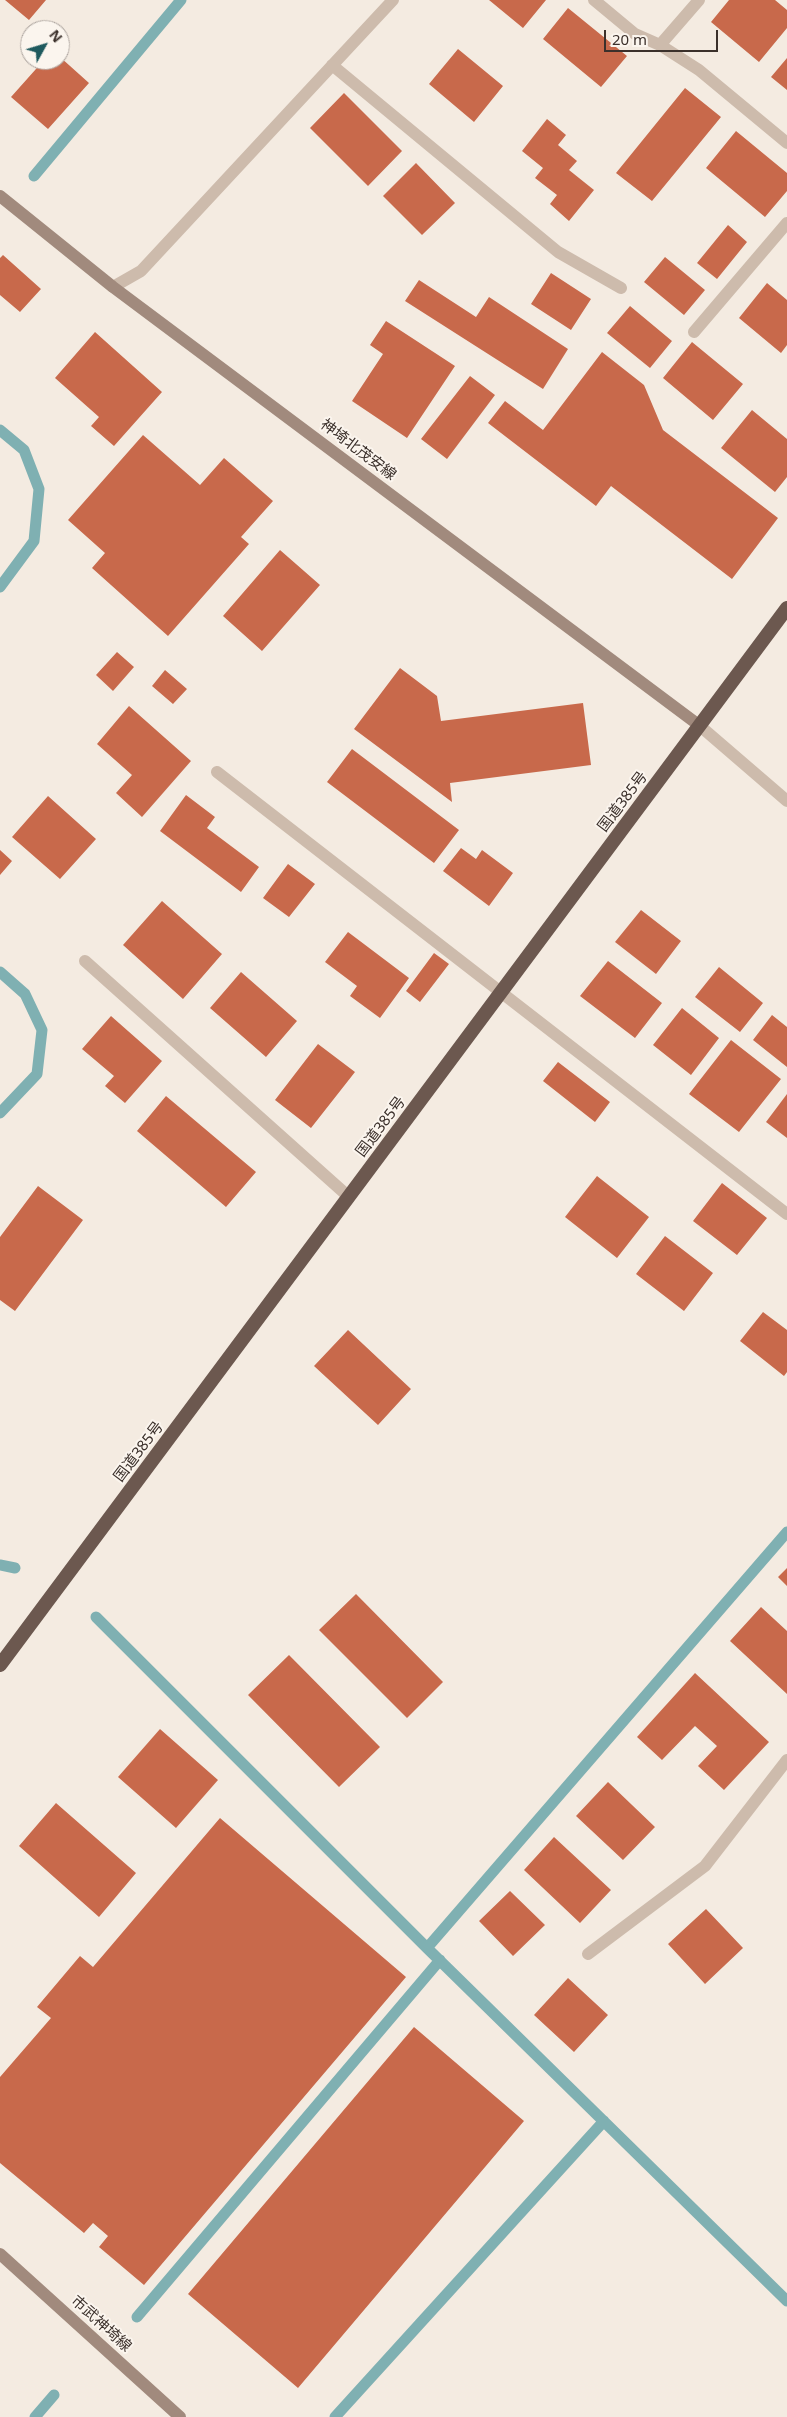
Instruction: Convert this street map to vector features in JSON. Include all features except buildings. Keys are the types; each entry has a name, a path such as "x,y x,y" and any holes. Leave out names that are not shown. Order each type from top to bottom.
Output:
{"highway":[{"name":"国道385号","path":"0,1665 787,608"}],"main road":[{"name":"神埼北茂安線","path":"0,196 113,287 700,726"},
{"name":"市武神埼線","path":"0,2254 180,2417"}],"street":[{"path":"113,287 141,271 393,0"},
{"path":"594,0 635,34 660,44 700,70 787,144"},
{"path":"660,44 699,0"},
{"path":"332,65 558,252 621,288"},
{"path":"694,332 787,223"},
{"path":"700,726 787,800"},
{"path":"217,772 502,991 787,1214"},
{"path":"85,961 349,1198"},
{"path":"588,1954 705,1866 787,1760"}],"waterway":[{"path":"34,176 181,0"},
{"path":"0,430 24,450 39,489 34,541 0,587"},
{"path":"0,972 25,994 42,1030 37,1074 0,1113"},
{"path":"427,1948 787,1532"},
{"path":"0,1565 15,1568"},
{"path":"96,1617 427,1948 787,2301"},
{"path":"137,2317 440,1960"},
{"path":"335,2417 604,2121"},
{"path":"35,2417 54,2395"}]}
